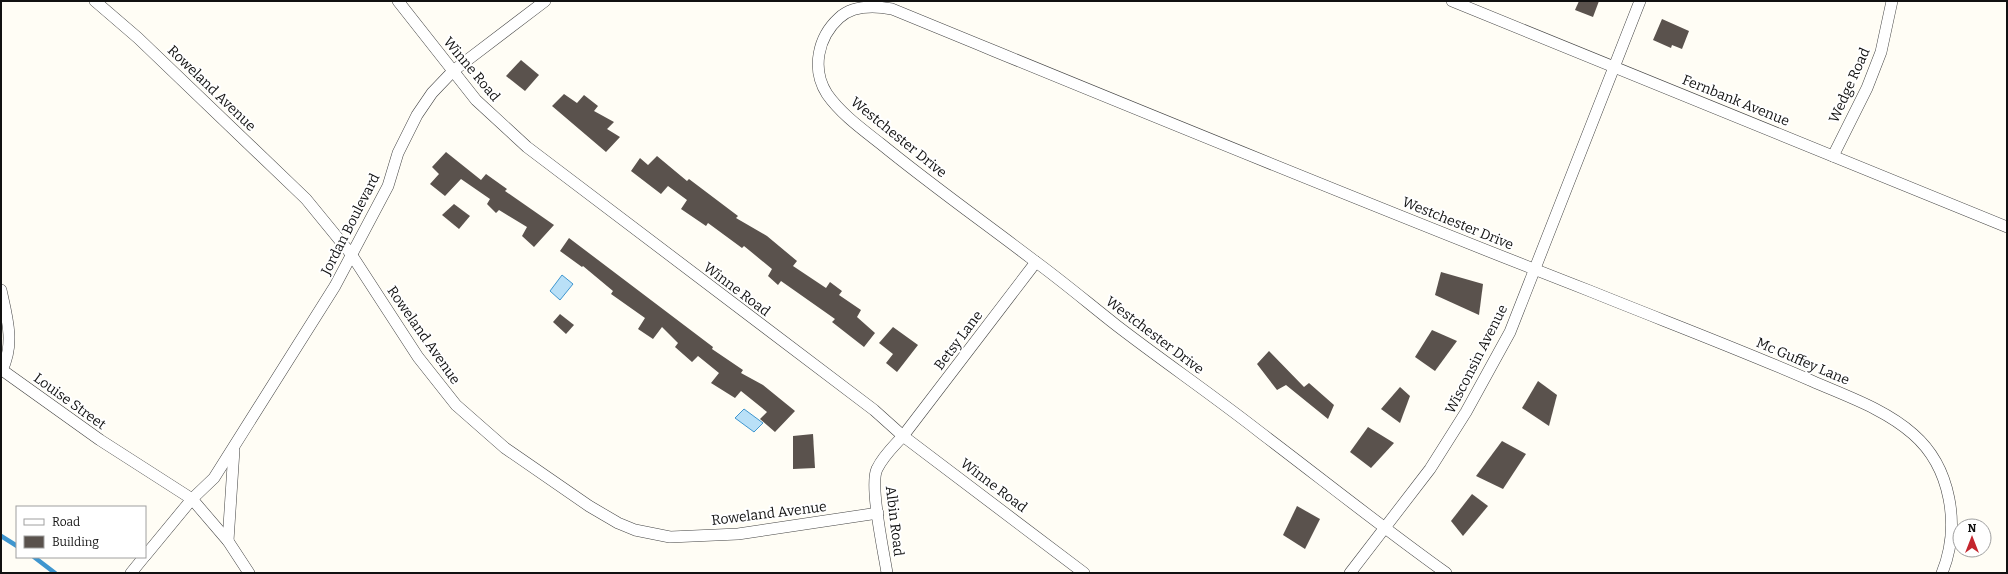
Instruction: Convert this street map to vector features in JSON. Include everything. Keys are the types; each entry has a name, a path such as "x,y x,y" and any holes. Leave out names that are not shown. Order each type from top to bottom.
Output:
{"street":[{"name":"Roweland Avenue","path":"95,1 138,38 306,199 351,254 418,357 456,405 505,448 618,523 635,530 670,537 738,534 878,513"},
{"name":"Winne Road","path":"398,1 476,100 527,147 874,410 903,436 1084,573"},
{"name":"Jordan Boulevard","path":"146,554 192,500 214,478 234,449 335,286 388,186 398,153 417,115 432,94 453,71 545,1"},
{"name":"Fernbank Avenue","path":"1452,1 2007,227"},
{"name":"Wisconsin Avenue","path":"1350,573 1430,469 1466,412 1510,332 1640,1"},
{"name":"Wedge Road","path":"1833,156 1867,88 1881,52 1892,1"},
{"name":"Westchester Drive","path":"1446,573 1384,528 1260,432 1116,325 1036,262 899,160 846,116 833,102 822,84 818,61 820,45 825,35 839,18 864,7 878,7 892,10 1534,269"},
{"name":"Betsy Lane","path":"903,436 1036,262"},
{"name":"Mc Guffey Lane","path":"1534,269 1753,355 1865,404 1894,420 1912,433 1932,453 1944,478 1950,505 1951,536 1947,563 1942,573"},
{"name":"Louise Street","path":"1,290 9,332 8,358 2,371 100,440 192,500"},
{"name":"Albin Road","path":"887,573 875,486 876,471 883,458 903,436"},
{"name":"Jordan Boulevard","path":"228,541 234,449"},
{"path":"192,500 228,541 249,573"},
{"name":"Jordan Boulevard","path":"131,573 142,558"}],"water":[{"path":"562,275 573,284 560,300 550,291"},
{"path":"744,409 763,423 754,432 735,418"}],"building":[{"path":"1579,1 1599,1 1593,17 1575,10"},
{"path":"1662,19 1689,31 1682,49 1672,45 1671,48 1653,40"},
{"path":"521,60 539,75 525,91 506,76"},
{"path":"564,94 577,103 584,95 598,106 594,111 614,122 607,129 620,137 606,152 552,106"},
{"path":"446,152 481,180 486,174 507,189 505,191 554,225 534,247 522,236 527,227 499,210 496,213 487,204 490,199 461,179 445,196 430,184 439,174 432,167"},
{"path":"657,156 687,181 689,179 738,216 736,218 767,236 797,261 793,266 826,288 830,282 842,291 839,295 861,310 857,317 875,333 864,347 832,322 835,319 781,281 778,285 768,276 772,269 744,246 742,248 708,223 706,226 681,209 687,200 668,186 661,194 631,171 640,158 648,165"},
{"path":"454,204 470,216 459,229 442,215"},
{"path":"569,238 713,347 712,349 743,370 741,373 763,385 795,411 775,432 760,419 767,412 741,391 735,398 711,383 719,373 698,356 692,362 675,347 678,343 662,327 653,339 638,329 645,318 611,294 613,291 583,266 582,267 560,251"},
{"path":"1441,272 1483,284 1479,315 1435,295"},
{"path":"560,314 574,325 566,334 553,322"},
{"path":"893,327 918,345 897,372 886,363 893,354 879,343"},
{"path":"1432,330 1457,341 1435,371 1415,357"},
{"path":"1269,351 1304,387 1309,383 1334,405 1328,419 1286,385 1277,390 1257,364"},
{"path":"1538,381 1557,395 1549,426 1522,408"},
{"path":"1400,387 1410,396 1400,423 1381,409"},
{"path":"1368,427 1394,443 1371,468 1350,452"},
{"path":"813,434 815,468 793,469 793,436"},
{"path":"1502,441 1526,454 1503,489 1476,476"},
{"path":"1472,494 1488,506 1463,536 1451,521"},
{"path":"1297,506 1320,519 1305,549 1283,535"}],"waterway":[{"path":"1,536 16,545"},
{"path":"35,558 55,573"}]}
